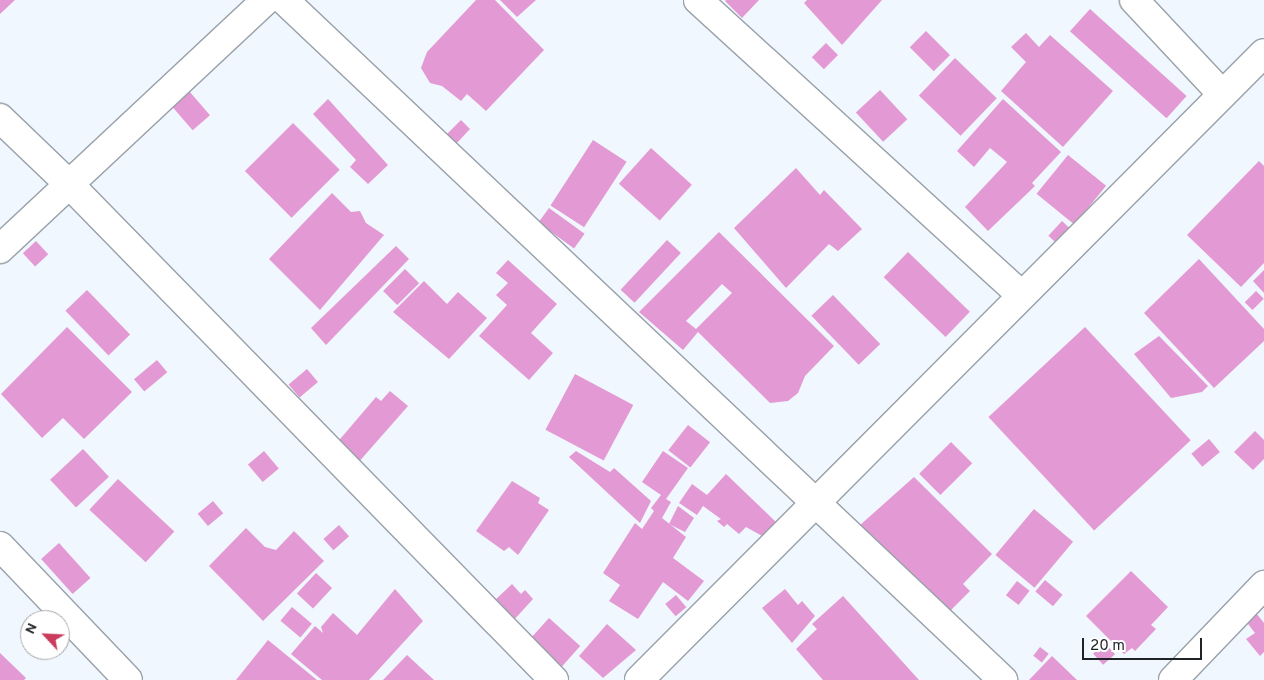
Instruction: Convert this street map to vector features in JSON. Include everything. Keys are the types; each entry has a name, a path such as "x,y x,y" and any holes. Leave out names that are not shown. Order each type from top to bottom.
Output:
{"street":[{"path":"284,0 1003,680"},
{"path":"698,0 1021,294"},
{"path":"1134,0 1222,94"},
{"path":"0,249 72,186 251,5"},
{"path":"639,680 1021,294 1264,53"},
{"path":"0,118 72,186 554,680"},
{"path":"0,546 128,680"},
{"path":"1173,680 1264,585"}],"building":[{"path":"0,0 15,0 0,14"},
{"path":"476,0 495,0 544,50 486,111 467,94 461,101 442,86 430,83 421,68 427,52"},
{"path":"500,0 536,0 517,17"},
{"path":"726,0 759,0 742,18 725,1"},
{"path":"807,0 882,0 842,45 804,3"},
{"path":"1090,9 1187,96 1167,118 1070,31"},
{"path":"926,31 950,55 934,71 910,47"},
{"path":"1026,33 1039,47 1050,35 1113,91 1063,147 1001,91 1026,62 1011,47"},
{"path":"826,43 838,55 824,69 812,57"},
{"path":"955,58 997,98 961,136 919,95"},
{"path":"880,90 907,119 883,142 856,113"},
{"path":"189,91 210,115 193,130 172,106"},
{"path":"328,99 388,165 368,184 350,167 356,160 313,114"},
{"path":"1003,99 1061,152 1032,183 1035,186 988,231 965,207 1007,162 990,148 974,167 957,151"},
{"path":"461,120 470,129 455,145 447,134"},
{"path":"293,123 340,170 292,218 245,171"},
{"path":"593,140 627,162 584,227 551,205"},
{"path":"651,148 692,185 660,220 619,184"},
{"path":"1068,155 1106,186 1075,225 1037,194"},
{"path":"1259,161 1264,166 1264,263 1241,287 1187,235"},
{"path":"796,168 820,195 824,190 862,229 838,251 829,244 786,288 734,228"},
{"path":"332,193 351,212 360,211 366,223 384,235 320,310 269,259"},
{"path":"549,208 585,234 574,248 538,223"},
{"path":"1062,221 1076,234 1062,249 1048,236"},
{"path":"719,232 834,346 805,376 798,393 788,401 770,403 698,332 683,350 639,312","holes":["722,284 732,293 696,329 686,321"]},
{"path":"667,240 681,253 635,303 621,290"},
{"path":"36,241 48,254 35,266 23,253"},
{"path":"396,246 409,259 326,345 311,328"},
{"path":"908,252 970,312 946,337 884,277"},
{"path":"1199,259 1264,329 1264,341 1214,388 1144,313"},
{"path":"508,260 557,304 531,333 553,353 529,380 479,336 507,305 496,295 508,283 496,273"},
{"path":"405,269 419,283 397,305 383,291"},
{"path":"1264,270 1264,293 1253,281"},
{"path":"424,281 447,304 458,292 487,318 449,359 393,312"},
{"path":"87,290 130,335 108,355 65,311"},
{"path":"1256,291 1264,299 1252,310 1245,302"},
{"path":"833,295 880,344 859,365 811,316"},
{"path":"67,327 132,392 84,439 63,418 42,438 1,394"},
{"path":"1085,327 1191,440 1094,530 988,417"},
{"path":"1159,336 1208,386 1202,392 1171,398 1134,354"},
{"path":"157,360 167,372 144,392 134,379"},
{"path":"307,369 318,382 300,397 289,384"},
{"path":"575,374 633,405 604,461 545,430"},
{"path":"390,391 408,406 357,464 335,445 376,397 381,401"},
{"path":"688,425 710,442 690,467 668,450"},
{"path":"1255,431 1264,440 1264,459 1253,470 1234,452"},
{"path":"1209,439 1220,452 1202,467 1191,454"},
{"path":"951,442 972,463 940,495 919,474"},
{"path":"83,449 109,477 76,507 50,480"},
{"path":"264,451 279,469 263,482 248,464"},
{"path":"576,451 610,472 614,468 651,501 640,523 569,457"},
{"path":"663,451 688,468 666,499 671,502 662,518 686,537 673,558 704,581 688,601 663,582 638,619 609,601 620,585 603,573 635,523 642,529 654,511 651,508 661,495 642,482"},
{"path":"726,474 777,523 764,537 746,527 739,534 727,524 724,527 717,521 721,519 703,506 697,515 679,503 692,484 707,495"},
{"path":"914,477 992,554 963,584 970,591 947,614 859,526"},
{"path":"118,479 174,532 146,562 89,510"},
{"path":"512,481 540,498 538,503 549,510 518,555 509,547 504,551 476,531"},
{"path":"213,501 223,513 208,526 198,514"},
{"path":"678,506 694,518 685,532 669,524"},
{"path":"1034,509 1073,542 1035,588 995,555"},
{"path":"339,525 349,536 333,550 323,539"},
{"path":"246,528 265,547 276,550 294,531 324,561 263,621 209,566"},
{"path":"59,543 90,578 73,594 41,559"},
{"path":"1131,571 1168,607 1151,625 1156,629 1135,651 1132,648 1124,654 1086,616"},
{"path":"316,573 332,588 313,608 297,593"},
{"path":"1045,580 1063,595 1053,606 1035,591"},
{"path":"1017,581 1030,591 1019,605 1006,595"},
{"path":"512,584 521,594 525,590 533,599 512,622 494,601"},
{"path":"395,589 423,621 369,680 322,680 291,654 315,626 323,633 321,627 333,613 357,635"},
{"path":"785,589 798,605 802,601 815,616 792,643 762,608"},
{"path":"676,595 686,607 676,616 665,604"},
{"path":"843,596 919,680 823,680 796,649 817,629 812,624"},
{"path":"292,607 312,624 300,638 280,621"},
{"path":"1256,613 1264,623 1264,652 1260,656 1246,639 1255,633 1245,620"},
{"path":"549,618 580,646 561,667 530,639"},
{"path":"607,624 636,650 603,678 579,656"},
{"path":"268,640 317,680 236,680"},
{"path":"1105,643 1115,654 1103,665 1093,654"},
{"path":"1040,647 1049,654 1042,662 1033,656"},
{"path":"0,653 26,678 24,680 0,680"},
{"path":"407,655 434,680 383,680"},
{"path":"1052,656 1077,680 1029,680"}]}
